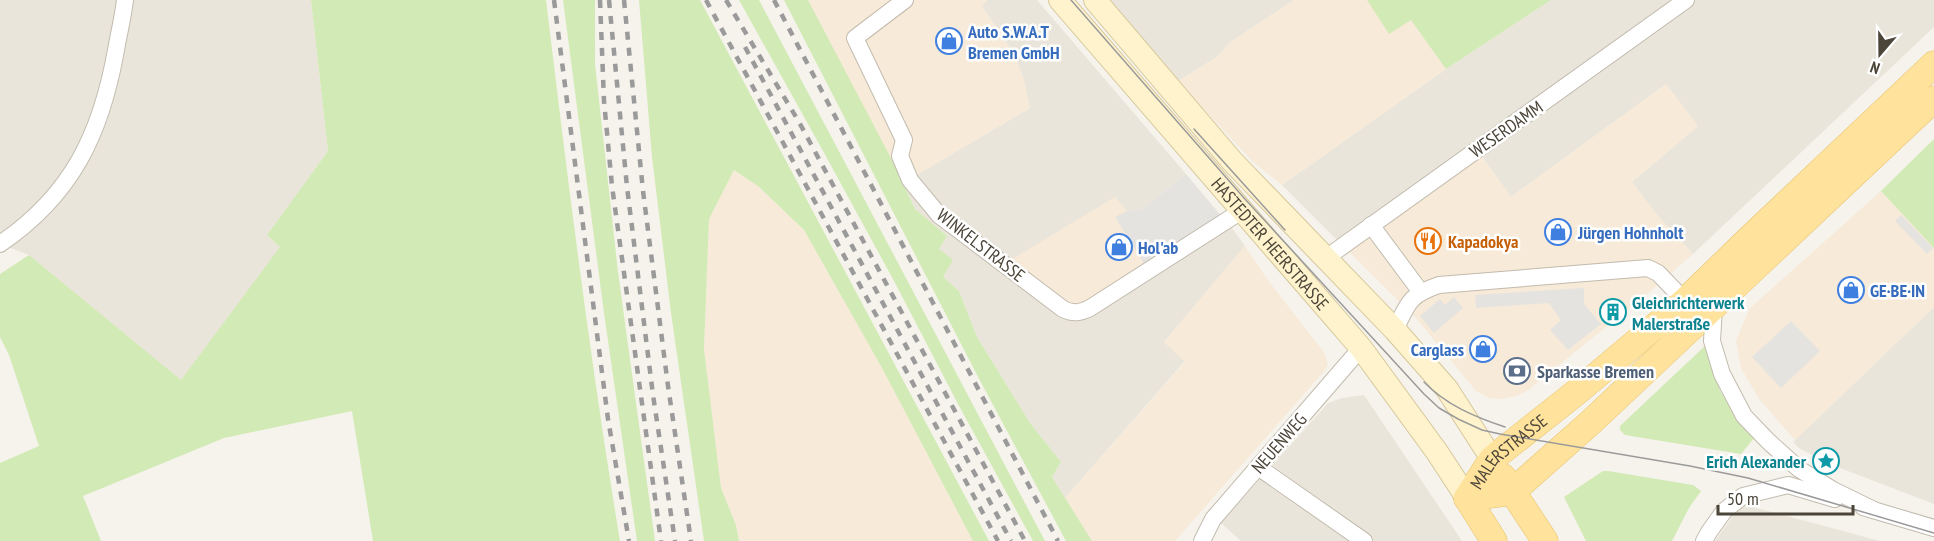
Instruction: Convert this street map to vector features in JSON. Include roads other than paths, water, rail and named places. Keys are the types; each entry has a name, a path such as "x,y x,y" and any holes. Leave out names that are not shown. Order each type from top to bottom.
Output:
{"main road":[{"name":"HASTEDTER HEERSTRASSE","path":"1060,0 1361,348 1437,452 1467,498"},
{"name":"HASTEDTER HEERSTRASSE","path":"1095,0 1233,161 1395,330 1447,389 1545,541"},
{"name":"MALERSTRASSE","path":"1467,498 1492,459 1578,391 1685,301 1934,64"},
{"name":"MALERSTRASSE","path":"1467,498 1512,492 1714,307 1934,99"},
{"path":"1467,498 1494,541"}],"street":[{"path":"0,244 17,233 52,200 74,171 90,142 104,105 125,0"},
{"name":"WINKELSTRASSE","path":"905,0 855,38 904,140 900,156 910,180 939,215 1063,309 1070,313 1078,313 1090,308 1243,210"},
{"name":"WESERDAMM","path":"1326,258 1686,0"},
{"path":"1371,225 1420,291"},
{"path":"1395,330 1408,303 1420,291 1439,285 1648,268 1658,273 1685,301"},
{"path":"1714,307 1712,341 1722,374 1744,416 1799,469 1833,490 1874,510"},
{"name":"NEUENWEG","path":"1202,541 1213,519 1361,348"},
{"path":"1258,466 1364,541"},
{"path":"1704,541 1724,511 1743,496 1788,485 1934,528"}],"tram line":[{"path":"1071,0 1244,198 1439,408 1482,430 1748,478 1934,533"},
{"path":"1194,129 1285,230"},
{"path":"1424,382 1442,397 1462,409 1505,427"}],"railway":[{"path":"554,0 608,419 629,541"},
{"path":"600,0 604,101 612,186 661,541"},
{"path":"609,0 627,187 653,395 675,541"},
{"path":"624,0 643,191 691,541"},
{"path":"706,0 998,541"},
{"path":"726,0 799,122 1025,541"},
{"path":"774,0 1058,541"},
{"path":"745,47 1011,541"}],"place":[{"name":"Auto S.W.A.T Bremen GmbH","path":"949,41"},
{"name":"Jürgen Hohnholt","path":"1558,232"},
{"name":"Kapadokya","path":"1428,241"},
{"name":"Hol'ab","path":"1119,247"},
{"name":"GE·BE·IN","path":"1851,290"},
{"name":"Gleichrichterwerk Malerstraße","path":"1613,312"},
{"name":"Carglass","path":"1483,349"},
{"name":"Sparkasse Bremen","path":"1517,371"},
{"name":"Erich Alexander","path":"1826,461"}]}
